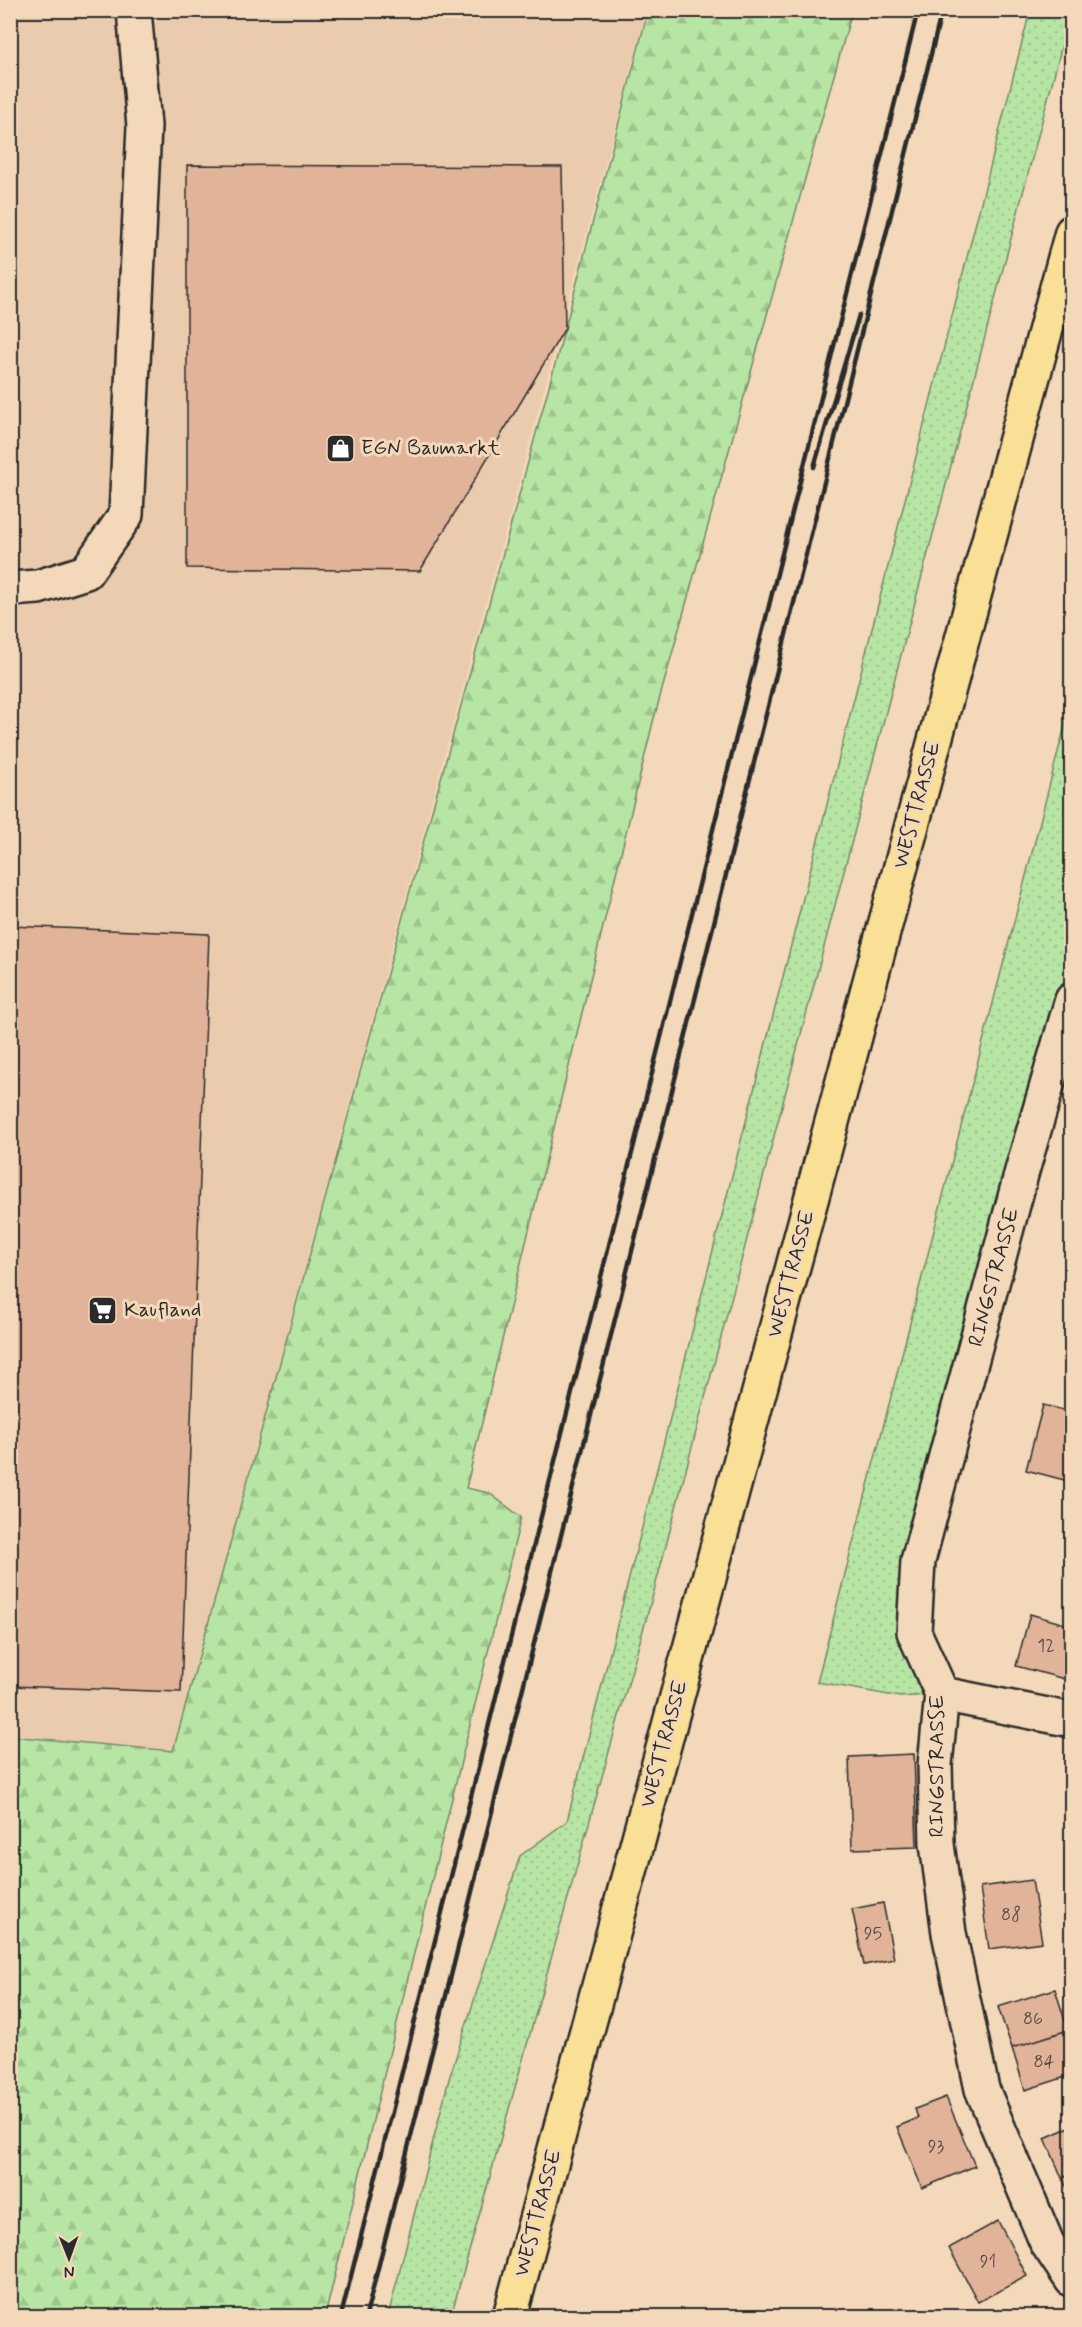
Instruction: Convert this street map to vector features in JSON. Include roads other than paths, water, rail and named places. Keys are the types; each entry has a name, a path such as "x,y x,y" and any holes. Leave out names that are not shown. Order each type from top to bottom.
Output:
{"main road":[{"name":"WESTTRASSE","path":"510,2316 1071,232"}],"street":[{"path":"10,589 38,587 86,572 126,515 144,126 134,10"},
{"name":"RINGSTRASSE","path":"1071,1000 1022,1171 918,1561 914,1632 942,1694 935,1765 936,1844 949,1933 981,2089 1047,2243 1071,2280"},
{"path":"942,1694 1071,1720"}],"railway":[{"path":"341,2316 918,10"},
{"path":"366,2316 942,10"},
{"path":"814,467 859,315"}],"place":[{"name":"EGN Baumarkt","path":"340,448"},
{"name":"Kaufland","path":"103,1310"}]}
